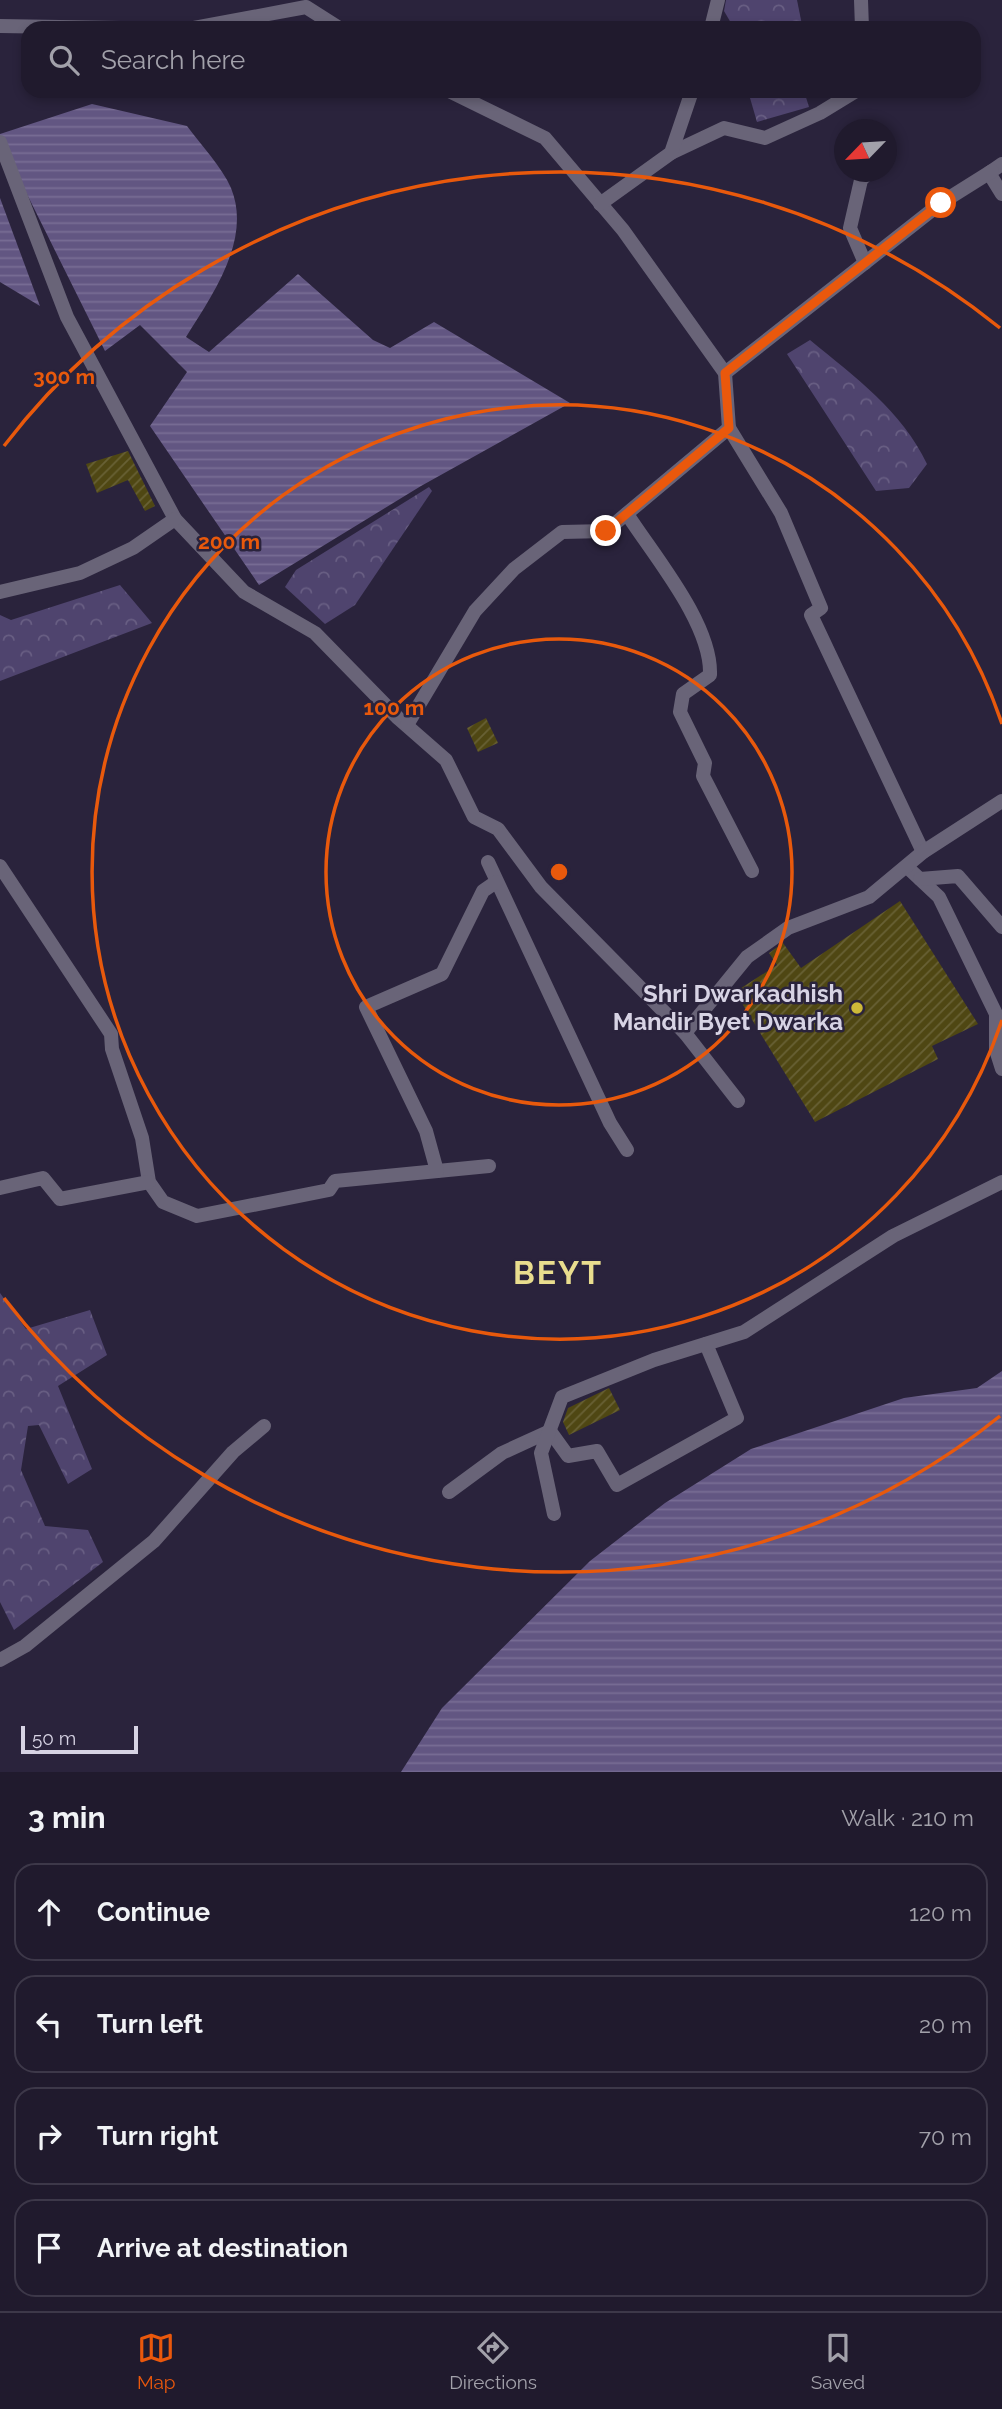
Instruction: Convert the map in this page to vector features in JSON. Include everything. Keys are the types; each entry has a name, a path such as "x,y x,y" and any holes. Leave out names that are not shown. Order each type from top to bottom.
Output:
{"street":[{"path":"713,21 718,0"},
{"path":"862,0 862,21"},
{"path":"226,21 303,4 328,21"},
{"path":"0,26 21,26"},
{"path":"463,98 545,138 623,230 725,373 729,428 781,513 821,608 811,615 923,852"},
{"path":"671,153 690,98"},
{"path":"600,204 671,153 724,128 765,138 820,114 845,98"},
{"path":"0,142 67,317 175,519 244,592 315,633 446,760 474,817 498,828 541,887 685,1033 738,1101"},
{"path":"725,373 941,203 997,168"},
{"path":"997,168 989,173 1002,194"},
{"path":"861,182 850,228 865,262"},
{"path":"407,725 475,611 514,569 562,531 606,531 729,428"},
{"path":"627,514 700,626 710,656 710,674 683,694 680,712 705,763 703,776 752,871"},
{"path":"0,592 80,573 133,548 175,519"},
{"path":"685,1033 747,957 788,928 869,897 923,852 1002,801"},
{"path":"488,862 610,1124 627,1150"},
{"path":"0,866 111,1034 112,1049 142,1138 149,1182 163,1202 197,1216 329,1190 335,1181 489,1166"},
{"path":"907,867 939,897 996,1014 1002,1069"},
{"path":"920,879 958,876 1002,927"},
{"path":"437,1171 426,1131 366,1007 442,974 483,891 496,882"},
{"path":"0,1188 43,1178 60,1199 149,1182"},
{"path":"554,1514 541,1453 562,1397 654,1360 744,1332 893,1236 1002,1182"},
{"path":"550,1431 568,1457 597,1451 617,1485 690,1446 737,1418 706,1344"},
{"path":"0,1660 25,1646 155,1541 233,1452 264,1426"},
{"path":"449,1492 502,1452 550,1431"}],"green space":[{"path":"726,0 797,0 801,21 730,21 724,11"},
{"path":"750,98 806,98 809,107 757,122"},
{"path":"810,340 876,396 917,445 927,464 909,488 876,491 787,354"},
{"path":"429,487 432,491 355,605 325,624 285,587 296,570"},
{"path":"120,585 152,623 0,681 0,615 11,620"},
{"path":"0,1293 26,1329 90,1310 107,1355 58,1386 92,1469 68,1484 39,1425 28,1426 21,1470 45,1526 88,1530 103,1562 14,1630 0,1602"}],"shaded area":[{"path":"92,104 187,126 217,164 231,188 237,227 233,246 218,284 186,337 209,352 298,274 373,340 390,348 434,322 570,403 421,486 259,585 150,426 187,372 140,325 105,351 0,140 0,134"},
{"path":"0,198 40,306 0,282"},
{"path":"1002,1371 1002,1772 401,1772 442,1708 590,1561 665,1503 751,1449 904,1398 977,1388"}],"building":[{"path":"128,451 155,506 145,511 128,480 97,493 86,464"},
{"path":"486,718 498,743 478,752 467,728"},
{"name":"Shri Dwarkadhish Mandir Byet Dwarka","path":"900,901 978,1024 932,1046 938,1059 815,1122 735,992 777,965 769,953 783,943 801,968"},
{"path":"609,1388 620,1410 569,1435 563,1422 568,1408"}],"place":[{"name":"Shri Dwarkadhish Mandir Byet Dwarka","path":"857,1008"}],"district":[{"name":"BEYT","path":"558,1273"}],"route":[{"path":"606,531 729,428 725,373 941,203"}]}
